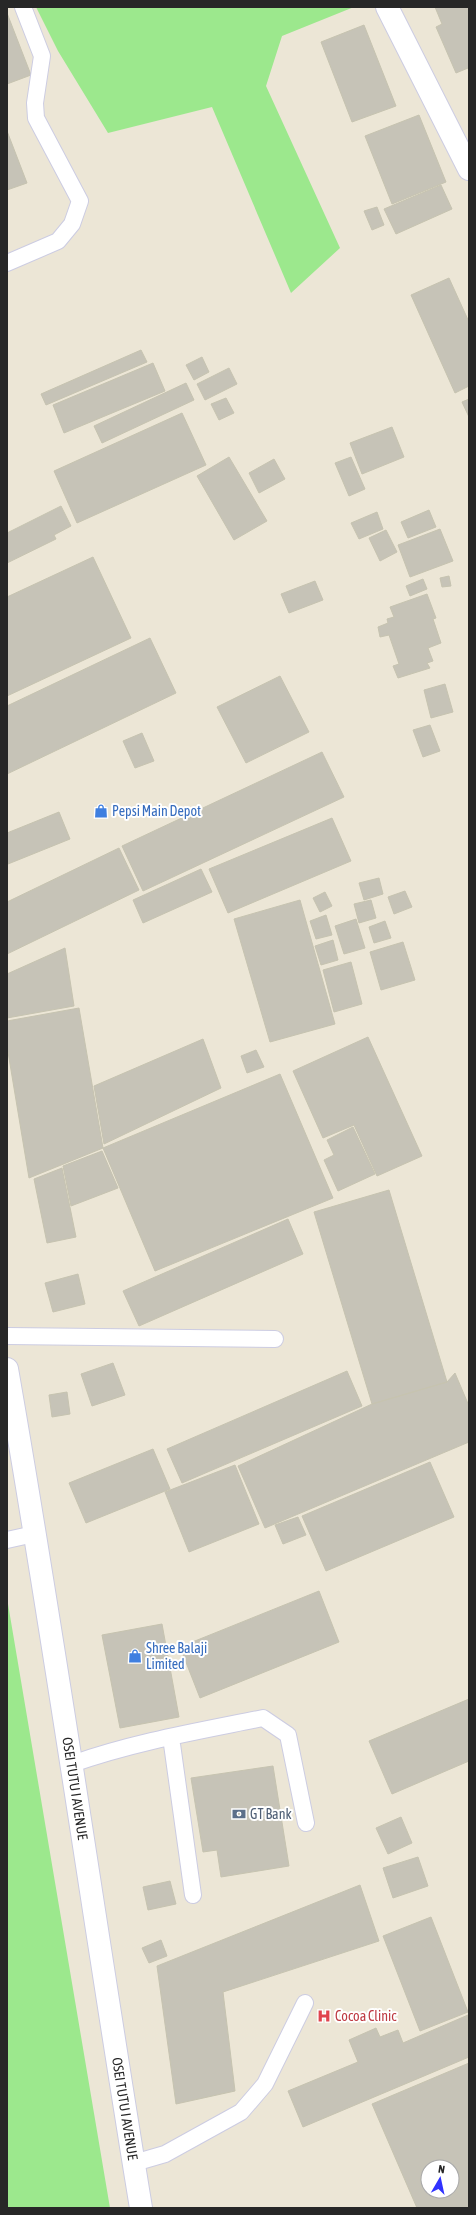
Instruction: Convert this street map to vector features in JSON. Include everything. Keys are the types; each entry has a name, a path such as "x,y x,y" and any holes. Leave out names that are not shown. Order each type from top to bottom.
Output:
{"street":[{"path":"387,7 469,169"},
{"name":"OSEI TUTU I AVENUE","path":"7,1369 72,1764 141,2208"}],"lane":[{"path":"7,263 58,241 72,224 80,201 36,118 35,104 42,56 23,7"},
{"path":"7,1336 275,1339"},
{"path":"7,1540 34,1534"},
{"path":"72,1764 99,1755 171,1737 263,1718 288,1735 306,1823"},
{"path":"171,1737 193,1895"},
{"path":"134,2163 165,2154 241,2112 265,2084 305,2003"}],"green space":[{"path":"36,7 354,7 282,36 266,86 340,248 291,293 212,107 108,133 58,51"},
{"path":"7,1598 110,2208 7,2208"}],"building":[{"path":"435,7 469,7 469,70 468,68 456,73 436,27 442,24"},
{"path":"7,13 31,75 7,84"},
{"path":"364,25 396,106 352,122 321,42"},
{"path":"419,115 446,182 392,204 365,136"},
{"path":"7,131 27,183 7,190"},
{"path":"441,185 452,209 396,234 384,209"},
{"path":"377,207 384,225 372,230 364,211"},
{"path":"449,278 469,322 469,386 455,393 411,295"},
{"path":"141,350 147,362 46,405 41,394"},
{"path":"202,357 209,372 194,380 186,365"},
{"path":"153,363 165,391 64,433 53,405"},
{"path":"229,368 237,384 205,400 197,384"},
{"path":"186,383 194,400 102,443 94,426"},
{"path":"226,398 234,413 219,420 211,404"},
{"path":"469,399 469,417 462,402"},
{"path":"182,413 206,465 77,523 54,471"},
{"path":"392,427 404,457 362,474 350,443"},
{"path":"229,457 267,521 234,540 197,476"},
{"path":"351,457 365,489 349,496 335,463"},
{"path":"274,459 285,479 259,493 249,473"},
{"path":"61,506 71,526 54,535 56,539 7,563 7,533"},
{"path":"429,510 436,527 408,538 401,522"},
{"path":"377,512 383,529 359,539 351,523"},
{"path":"440,529 453,561 410,577 398,545"},
{"path":"386,530 397,552 380,561 369,538"},
{"path":"93,557 131,638 7,696 7,597"},
{"path":"449,576 451,586 442,587 440,578"},
{"path":"423,579 427,589 410,596 406,586"},
{"path":"315,581 323,600 289,613 281,594"},
{"path":"427,594 436,618 433,619 441,643 428,648 433,661 427,663 430,668 398,678 393,666 399,664 389,635 380,637 378,627 388,623 387,619 394,617 390,607"},
{"path":"150,638 176,693 7,774 7,706"},
{"path":"280,676 309,732 246,763 217,707"},
{"path":"445,684 453,712 431,718 424,690"},
{"path":"430,725 440,751 423,757 413,730"},
{"path":"142,733 154,761 135,768 123,741"},
{"path":"322,752 344,797 143,891 122,846"},
{"path":"59,812 70,839 8,864 7,833"},
{"path":"332,818 351,861 228,913 209,869"},
{"path":"119,848 139,890 7,954 7,902"},
{"path":"201,869 212,892 143,923 133,900"},
{"path":"379,878 383,894 364,900 359,883"},
{"path":"405,891 412,907 394,914 388,897"},
{"path":"325,892 332,906 320,912 313,898"},
{"path":"300,900 335,1024 270,1042 234,919"},
{"path":"371,900 376,918 359,923 354,904"},
{"path":"326,915 332,935 316,939 310,921"},
{"path":"356,919 365,948 344,954 335,926"},
{"path":"385,921 391,938 374,943 369,927"},
{"path":"333,940 338,960 321,965 315,946"},
{"path":"403,942 415,980 381,990 370,952"},
{"path":"65,948 74,1006 7,1018 7,974"},
{"path":"351,962 362,1004 334,1012 323,970"},
{"path":"79,1008 103,1148 29,1178 7,1046 7,1021"},
{"path":"368,1037 422,1156 377,1176 354,1125 323,1138 293,1071"},
{"path":"203,1039 221,1088 104,1144 94,1086"},
{"path":"256,1050 264,1067 247,1073 241,1056"},
{"path":"280,1074 333,1198 155,1271 103,1148"},
{"path":"353,1127 375,1174 338,1191 324,1160 334,1155 327,1140"},
{"path":"102,1151 118,1188 71,1206 63,1166"},
{"path":"62,1168 76,1237 47,1243 34,1179"},
{"path":"389,1190 447,1382 372,1404 314,1212"},
{"path":"288,1219 303,1254 139,1326 123,1291"},
{"path":"78,1274 85,1304 53,1312 45,1283"},
{"path":"113,1363 125,1395 92,1406 81,1374"},
{"path":"347,1371 362,1406 182,1483 167,1449"},
{"path":"455,1373 469,1406 469,1442 265,1528 238,1466 372,1404 447,1382"},
{"path":"67,1392 70,1414 52,1417 49,1395"},
{"path":"153,1449 170,1489 86,1523 69,1483"},
{"path":"430,1462 454,1517 326,1571 302,1516"},
{"path":"235,1465 259,1524 189,1552 165,1492"},
{"path":"298,1517 306,1535 283,1544 275,1525"},
{"path":"319,1591 339,1642 200,1698 180,1647"},
{"path":"162,1624 179,1717 120,1728 102,1635"},
{"path":"469,1699 469,1761 392,1794 369,1741"},
{"name":"GT Bank","path":"273,1766 289,1866 221,1877 217,1850 203,1852 191,1778"},
{"path":"401,1817 412,1843 388,1854 376,1828"},
{"path":"418,1857 428,1886 393,1898 383,1868"},
{"path":"170,1881 176,1904 148,1910 143,1887"},
{"path":"360,1885 379,1941 223,1992 235,2091 176,2104 157,1966"},
{"path":"431,1917 468,2012 420,2031 383,1936"},
{"path":"161,1940 167,1956 149,1963 142,1948"},
{"path":"468,2015 469,2057 303,2127 288,2091 358,2062 349,2040 376,2028 380,2037 398,2030 403,2043"},
{"path":"469,2063 469,2208 417,2208 372,2104"}],"place":[{"name":"Pepsi Main Depot","path":"101,811"},
{"name":"Shree Balaji Limited","path":"135,1656"},
{"name":"GT Bank","path":"239,1814"},
{"name":"Cocoa Clinic","path":"324,2016"}]}
